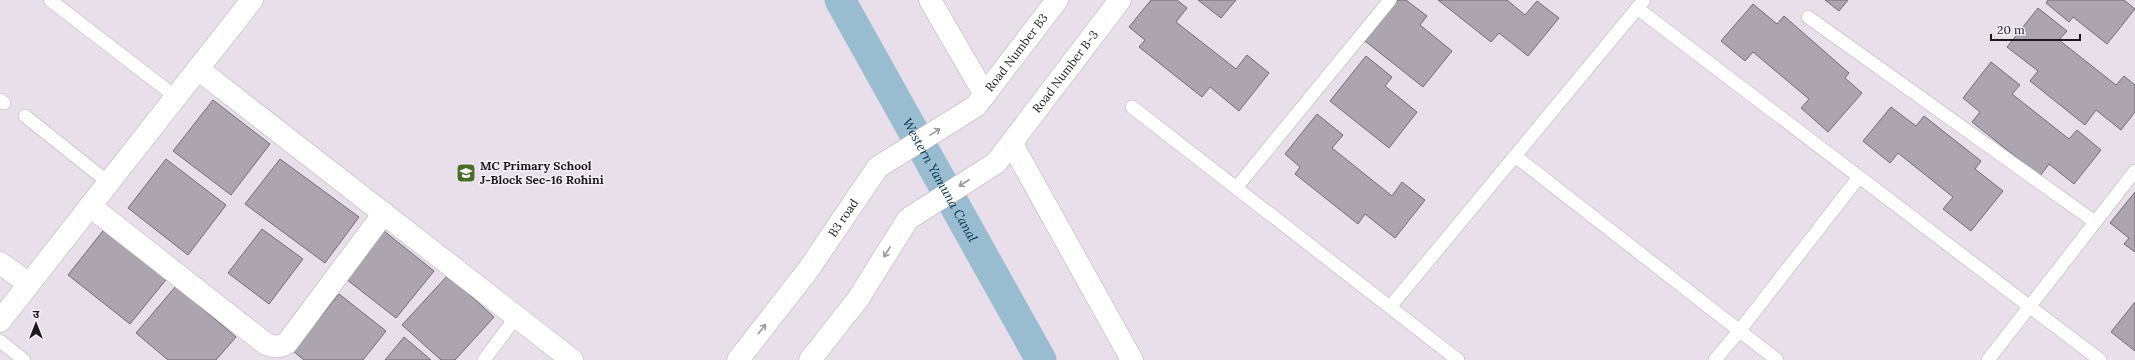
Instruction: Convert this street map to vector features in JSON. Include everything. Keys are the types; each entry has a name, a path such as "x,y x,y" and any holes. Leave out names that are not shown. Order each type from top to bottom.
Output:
{"street":[{"path":"930,0 980,101"},
{"name":"Road Number B3","path":"980,101 1056,0"},
{"name":"Road Number B-3","path":"1012,144 1120,0"},
{"path":"0,321 198,69 247,2"},
{"path":"198,69 572,360"},
{"name":"B3 road","path":"738,360 808,270 878,168 980,101"},
{"path":"810,360 858,299 908,219 996,162 1012,144 1132,360"},
{"path":"90,206 266,344 274,347 281,346 286,343 384,213"},
{"path":"0,263 29,284"}],"lane":[{"path":"50,0 176,97"},
{"path":"1236,188 1390,0"},
{"path":"1390,307 1640,4 1860,177 2100,360"},
{"path":"1808,17 2095,222"},
{"path":"1132,107 1458,360"},
{"path":"24,116 108,183"},
{"path":"1515,156 1777,360"},
{"path":"1988,360 2135,171"},
{"path":"1715,360 1860,177"},
{"path":"484,360 516,317"},
{"path":"0,341 24,360"}],"building":[{"path":"1151,0 1177,0 1187,8 1176,22 1236,69 1247,55 1269,73 1239,111 1210,87 1202,97 1139,47 1145,40 1129,27"},
{"path":"1198,0 1236,0 1221,18"},
{"path":"1398,0 1406,0 1427,16 1420,25 1452,51 1423,87 1365,41"},
{"path":"1438,0 1507,0 1525,15 1537,1 1559,18 1528,56 1499,33 1491,42"},
{"path":"1825,0 1848,0 1839,11"},
{"path":"2048,0 2124,0 2135,9 2107,44 2073,17 2069,22 2046,3"},
{"path":"1753,4 1777,24 1784,16 1849,73 1845,78 1862,93 1828,132 1801,108 1809,99 1753,52 1745,61 1721,41"},
{"path":"2038,8 2067,31 2059,40 2116,85 2124,76 2135,85 2135,112 2121,130 2096,110 2085,125 2030,81 2038,71 2007,47"},
{"path":"1366,56 1392,77 1385,86 1417,112 1389,148 1330,101"},
{"path":"1991,62 2020,85 2012,94 2069,139 2077,130 2101,150 2074,184 2049,164 2040,176 1972,122 1980,112 1963,98"},
{"path":"213,100 270,144 231,195 173,151"},
{"path":"1891,107 1916,126 1924,116 1981,161 1975,169 2003,191 1971,231 1943,209 1953,197 1898,153 1890,163 1863,141"},
{"path":"1317,114 1343,135 1332,148 1392,196 1402,182 1425,200 1395,238 1365,214 1358,224 1295,174 1300,167 1285,154"},
{"path":"166,159 226,205 188,255 128,208"},
{"path":"280,159 359,217 325,263 245,204"},
{"path":"2135,192 2135,252 2124,244 2129,238 2110,223"},
{"path":"106,227 169,276 130,324 68,275"},
{"path":"262,229 303,259 269,304 228,273"},
{"path":"384,231 434,271 396,318 346,279"},
{"path":"448,275 494,317 455,360 441,360 402,325"},
{"path":"176,286 236,337 216,360 168,360 136,333"},
{"path":"339,294 386,331 363,360 304,360 293,351"},
{"path":"2135,302 2135,351 2111,332"},
{"path":"404,337 431,360 385,360"}],"waterway":[{"name":"Western Yamuna Canal","path":"840,0 1041,360"}],"place":[{"name":"MC Primary School J-Block Sec-16 Rohini","path":"466,173"}]}
